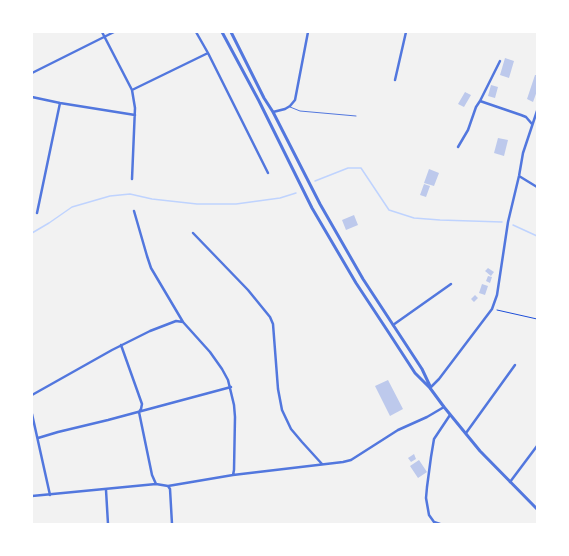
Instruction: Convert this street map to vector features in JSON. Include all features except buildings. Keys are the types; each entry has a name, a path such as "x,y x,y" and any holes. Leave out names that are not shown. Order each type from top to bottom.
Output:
{"street":[{"path":"102,32 132,90 135,108 132,179"},
{"path":"32,73 114,32"},
{"path":"196,32 208,52 268,173"},
{"path":"222,32 259,101 312,208 356,283 386,330 415,373 430,388 480,451 537,509"},
{"path":"231,32 320,204 363,279 394,324 422,369 430,388"},
{"path":"273,112 285,109 295,100 308,32"},
{"path":"395,80 406,32"},
{"path":"132,90 208,52"},
{"path":"458,147 468,130 476,107 500,61"},
{"path":"32,97 134,115"},
{"path":"480,101 526,117 532,124"},
{"path":"38,213 60,103"},
{"path":"430,388 439,379 492,310 497,295 508,222 524,149 537,111"},
{"path":"519,176 537,187"},
{"path":"134,212 146,256 151,268 183,322 207,348 222,368 228,380 234,405 235,417 234,475"},
{"path":"193,233 248,290 270,317 273,324 278,389 282,410 291,429 322,464"},
{"path":"394,324 451,284"},
{"path":"32,395 150,330 176,321 183,322"},
{"path":"121,345 142,404 139,412 152,475 156,484"},
{"path":"466,433 515,365"},
{"path":"38,438 230,387"},
{"path":"32,496 156,484 168,486 234,475 343,462 351,460 398,430 444,407"},
{"path":"32,414 50,495"},
{"path":"440,524 434,522 429,515 426,498 430,457 434,439 451,414"},
{"path":"510,482 537,446"},
{"path":"168,486 170,489 172,524"},
{"path":"106,490 108,524"}],"lane":[{"path":"290,106 300,111 356,116"}],"path":[{"path":"492,310 537,319"}],"waterway":[{"path":"315,181 348,168 361,168 389,210 414,218 502,222"},
{"path":"32,233 72,207 110,196 130,194 152,199 197,204 236,204 280,198 296,193"},
{"path":"513,225 537,236"}]}
